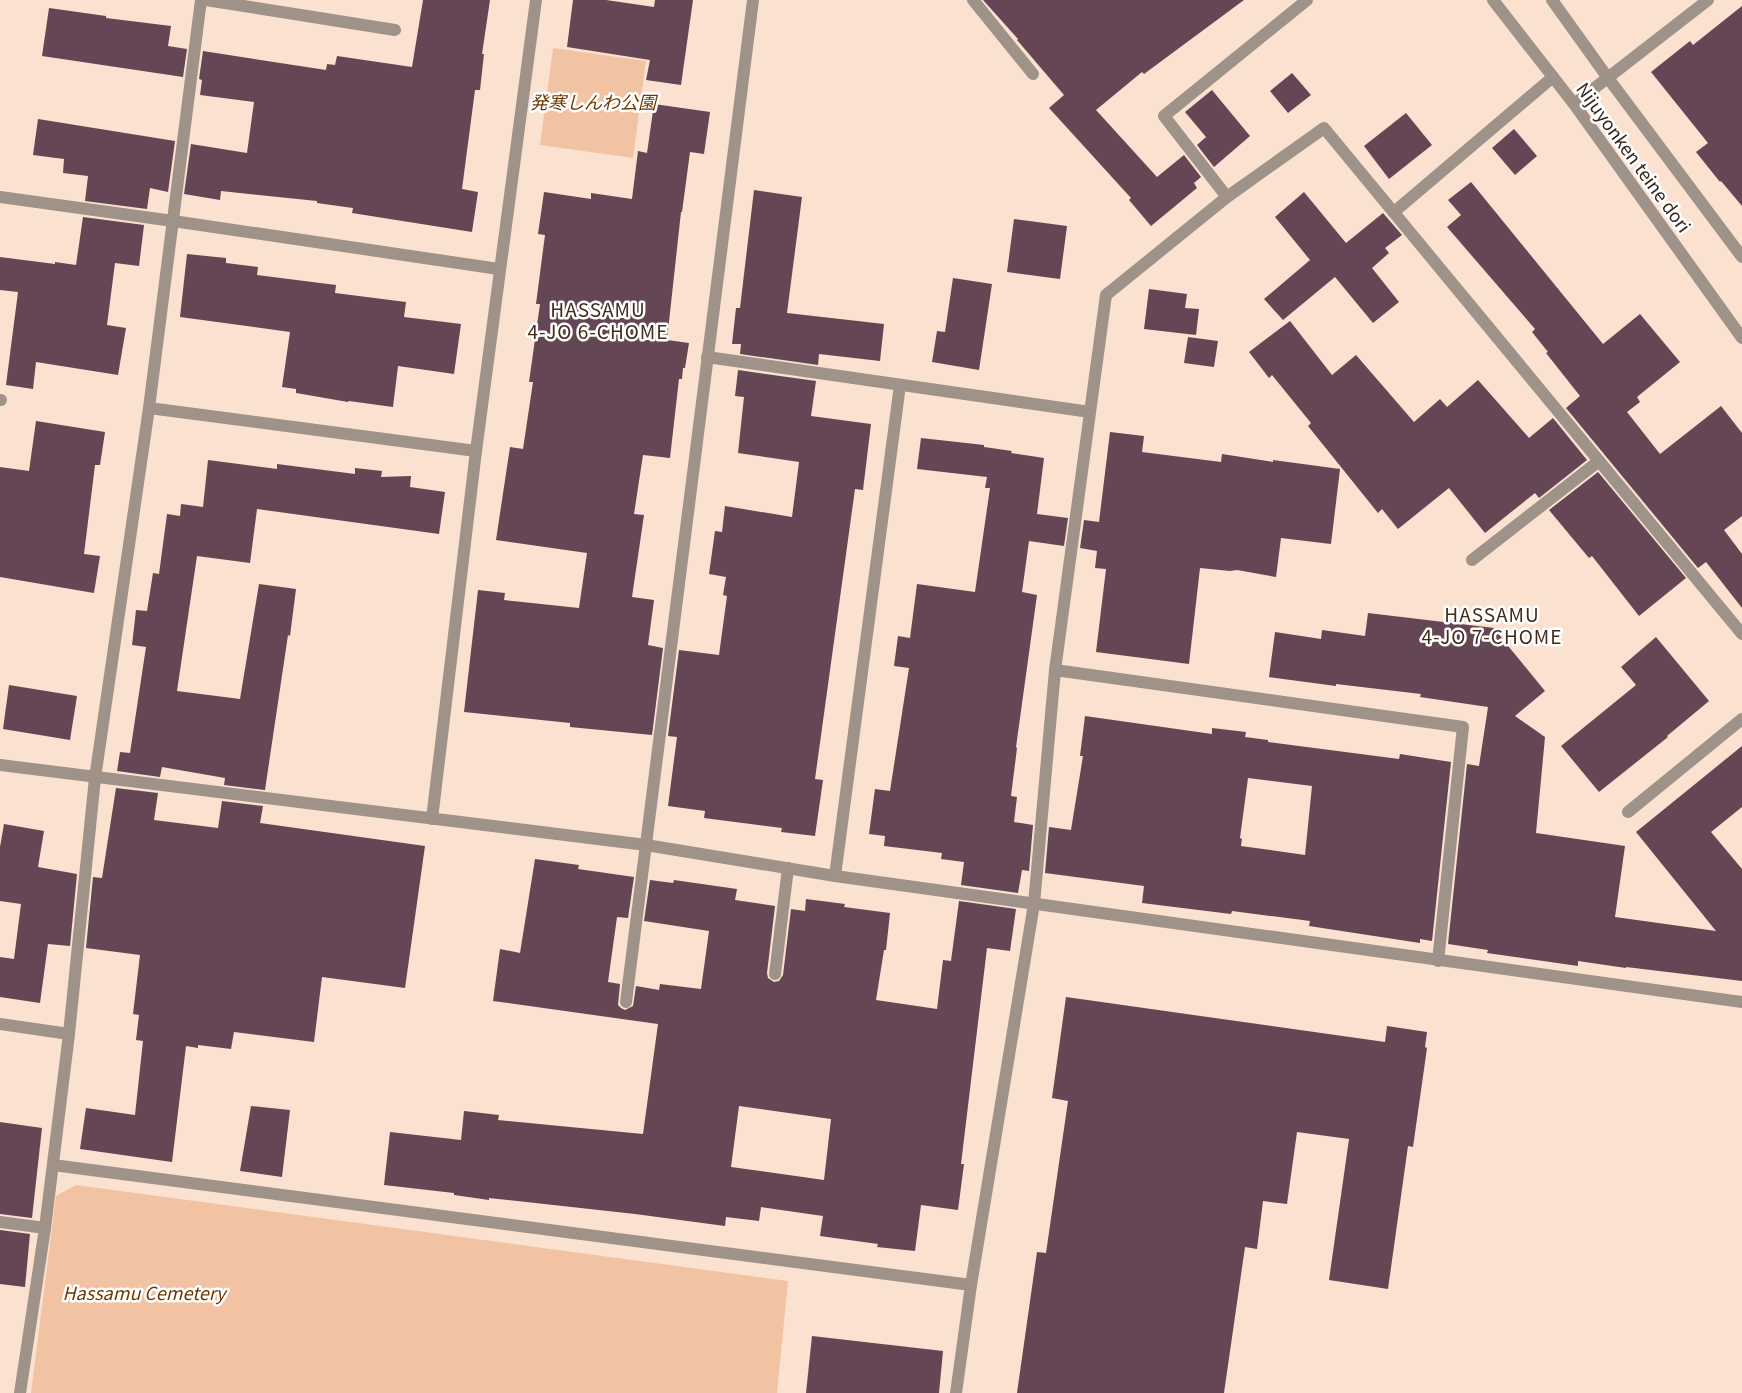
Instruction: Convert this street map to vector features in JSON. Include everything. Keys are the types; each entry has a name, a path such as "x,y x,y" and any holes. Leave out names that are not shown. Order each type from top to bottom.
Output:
{"street":[{"path":"20,1393 45,1228 69,1034 95,778 149,408 201,0"},
{"path":"206,0 395,30"},
{"path":"432,819 499,269 536,0"},
{"path":"626,1002 753,0"},
{"path":"973,0 1033,74"},
{"path":"1227,197 1164,116 1307,0"},
{"name":"Nijuyonken teine dori","path":"1493,0 1574,104 1742,338"},
{"name":"Nijuyonken teine dori","path":"1552,0 1742,257"},
{"path":"1574,104 1708,0"},
{"path":"1394,212 1553,77"},
{"path":"956,1393 971,1284 1034,904 1055,670 1106,295 1227,197 1324,128 1742,634"},
{"path":"0,198 173,221 499,269"},
{"path":"707,357 1090,412"},
{"path":"835,876 900,385"},
{"path":"149,408 476,451"},
{"path":"1472,560 1599,461"},
{"path":"1055,670 1463,727 1438,960"},
{"path":"1628,812 1742,719"},
{"path":"0,765 646,844 835,876 1742,1002"},
{"path":"775,974 788,868"},
{"path":"0,1024 69,1034"},
{"path":"53,1165 971,1284"},
{"path":"0,1222 45,1228"}],"green space":[{"name":"発寒しんわ公園","path":"553,48 646,61 633,158 540,145"},
{"name":"Hassamu Cemetery","path":"76,1185 788,1281 777,1393 31,1393 56,1196"}],"building":[{"path":"423,0 490,0 482,54 484,54 480,90 475,90 462,189 478,192 472,232 352,213 353,208 317,203 317,201 221,191 220,200 184,194 191,144 247,153 254,102 200,95 202,80 199,79 203,51 326,70 327,64 335,65 337,56 412,67"},
{"path":"573,0 606,0 654,7 655,0 693,0 681,85 646,80 650,60 567,47"},
{"path":"983,0 1244,0 1144,74 1142,72 1096,110 1157,177 1184,155 1201,177 1194,183 1197,188 1151,226 1129,200 1131,198 1049,108 1064,95"},
{"path":"1742,6 1742,206 1696,152 1708,143 1651,72 1690,41 1693,45"},
{"path":"49,8 106,16 106,18 171,26 168,46 187,49 183,77 42,56"},
{"path":"1292,73 1311,95 1288,113 1270,91"},
{"path":"1212,90 1250,136 1214,167 1197,145 1206,137 1185,112"},
{"path":"654,104 710,112 704,154 690,152 681,212 667,340 689,343 682,379 679,379 670,458 643,455 634,514 644,515 632,597 654,600 648,645 663,648 652,735 570,727 570,723 464,712 478,590 505,593 504,600 579,608 587,553 496,540 510,447 523,449 533,382 529,382 540,304 536,304 545,235 538,234 544,192 591,199 591,193 632,199 638,151 647,153"},
{"path":"1406,113 1432,145 1389,179 1364,146"},
{"path":"38,119 175,141 168,192 150,188 147,209 85,201 88,176 63,173 64,159 33,155"},
{"path":"1514,129 1537,156 1515,175 1492,148"},
{"path":"1471,182 1603,344 1640,314 1680,362 1637,397 1640,402 1627,412 1660,454 1721,406 1742,433 1742,516 1724,530 1742,554 1742,608 1706,562 1698,568 1566,408 1580,396 1546,353 1548,352 1532,332 1535,329 1447,227 1461,215 1448,200"},
{"path":"754,190 802,197 787,313 884,324 880,361 819,354 818,365 740,354 741,344 732,344 736,308 740,308"},
{"path":"1304,192 1346,243 1383,213 1402,235 1385,248 1389,253 1372,268 1399,302 1373,323 1335,277 1283,320 1264,299 1310,260 1275,217"},
{"path":"83,217 144,225 139,266 115,263 107,325 126,328 118,375 36,362 33,389 6,385 18,292 0,290 0,257 76,265"},
{"path":"1014,219 1067,226 1060,279 1007,272"},
{"path":"187,254 226,258 226,263 258,267 257,275 336,285 335,293 406,302 404,317 461,324 454,374 398,366 393,407 296,393 296,389 282,387 290,332 180,317"},
{"path":"953,278 992,284 979,370 932,362 937,331 945,332"},
{"path":"1149,289 1187,294 1185,308 1199,309 1196,335 1144,329"},
{"path":"1290,321 1332,375 1356,355 1414,422 1440,399 1447,407 1478,380 1529,438 1553,418 1587,460 1539,498 1535,493 1485,533 1449,488 1398,529 1382,509 1378,513 1308,426 1311,423 1272,375 1269,378 1249,352"},
{"path":"1188,337 1218,341 1214,367 1184,363"},
{"path":"738,370 816,381 811,416 871,424 863,490 855,489 815,779 823,780 815,836 781,832 782,828 704,818 705,811 668,806 677,737 668,736 679,650 719,655 727,596 723,595 726,577 709,574 715,531 722,532 725,506 792,517 799,462 738,453 744,397 735,396"},
{"path":"36,421 105,432 100,465 95,465 84,554 100,556 94,593 0,577 0,467 29,471"},
{"path":"1110,432 1144,436 1142,452 1221,462 1222,454 1273,462 1273,460 1340,469 1331,544 1281,538 1276,577 1237,570 1200,568 1189,664 1096,652 1106,569 1095,568 1097,551 1080,548 1084,520 1099,522"},
{"path":"921,438 984,445 984,447 1012,451 1011,453 1044,458 1037,514 1068,518 1064,546 1029,541 1022,592 1037,595 1011,796 1017,797 1014,822 1033,825 1029,871 1022,870 1018,893 961,885 964,862 941,859 942,853 884,846 885,836 869,834 875,789 890,791 909,668 894,666 898,636 910,638 917,584 975,592 990,488 985,488 987,477 917,469"},
{"path":"208,460 277,469 277,464 355,474 355,468 382,471 381,477 411,476 410,487 445,492 439,534 257,509 250,563 197,556 177,691 240,699 259,584 296,589 265,790 224,785 225,778 162,767 160,777 117,771 120,752 130,753 146,647 132,645 136,610 147,611 153,573 159,574 167,514 180,516 181,504 203,507"},
{"path":"1598,472 1686,578 1639,616 1592,556 1589,558 1549,510"},
{"path":"1368,613 1494,628 1545,691 1515,716 1545,737 1536,833 1625,846 1615,917 1716,931 1636,832 1742,746 1742,807 1711,832 1742,869 1742,981 1578,961 1578,966 1487,953 1488,950 1448,944 1467,764 1479,766 1488,707 1420,697 1421,694 1269,677 1275,632 1321,639 1322,630 1365,636"},
{"path":"1656,637 1709,701 1668,737 1599,792 1561,746 1636,685 1621,667"},
{"path":"9,685 77,696 70,740 3,729"},
{"path":"1085,716 1212,734 1212,728 1246,732 1245,737 1268,740 1268,742 1399,759 1400,754 1451,762 1432,941 1420,939 1420,943 1309,926 1310,921 1232,911 1231,914 1142,903 1144,886 1045,873 1049,827 1071,830 1083,756 1080,756","holes":["1248,778 1312,786 1305,855 1241,846 1242,839 1240,838"]},
{"path":"116,788 158,793 154,820 218,828 222,801 263,806 260,823 425,846 405,988 322,977 314,1042 234,1032 231,1049 198,1045 198,1048 186,1046 172,1162 80,1149 86,1108 135,1115 143,1041 136,1040 139,1015 133,1014 140,955 86,948 93,877 102,878"},
{"path":"4,824 44,831 38,867 77,874 70,946 48,944 40,1003 0,997 0,957 14,959 21,904 0,901 0,847"},
{"path":"535,859 579,865 578,869 634,877 628,918 617,917 608,982 620,984 618,1005 625,1010 633,1006 636,986 659,990 660,984 701,989 709,931 644,921 650,880 673,883 674,880 737,889 735,900 775,906 767,973 768,978 774,982 779,981 783,975 791,909 805,911 806,899 845,904 844,907 890,913 886,950 884,950 876,1000 937,1009 943,960 951,961 959,901 1016,909 1010,951 987,948 961,1164 964,1164 958,1210 921,1205 915,1251 877,1247 878,1244 820,1236 823,1216 761,1207 759,1221 726,1217 725,1226 635,1214 489,1198 489,1200 454,1195 454,1193 384,1185 390,1132 461,1140 464,1111 499,1115 498,1120 643,1134 658,1024 493,1001 500,949 520,953","holes":["739,1106 831,1119 824,1180 731,1167"]},
{"path":"1066,997 1385,1042 1387,1026 1427,1032 1425,1047 1427,1048 1413,1147 1408,1146 1388,1289 1329,1280 1349,1139 1297,1132 1287,1204 1263,1201 1257,1249 1245,1247 1224,1393 1017,1393 1037,1252 1046,1253 1068,1101 1052,1098"},
{"path":"251,1106 290,1110 282,1177 240,1171"},
{"path":"0,1122 42,1128 32,1218 0,1214"},
{"path":"0,1230 30,1234 25,1287 0,1284"},
{"path":"812,1336 943,1351 939,1393 806,1393"}],"district":[{"name":"HASSAMU 4-JO 6-CHOME","path":"598,321"},
{"name":"HASSAMU 4-JO 7-CHOME","path":"1492,626"}]}
